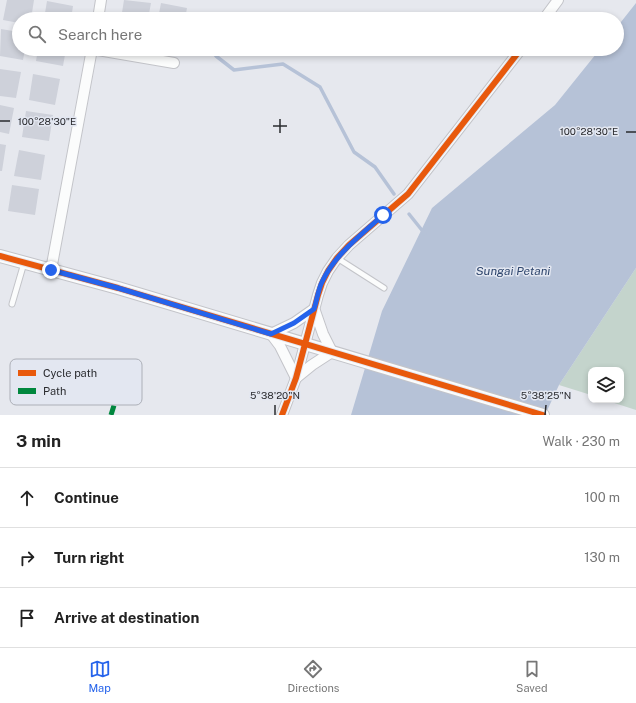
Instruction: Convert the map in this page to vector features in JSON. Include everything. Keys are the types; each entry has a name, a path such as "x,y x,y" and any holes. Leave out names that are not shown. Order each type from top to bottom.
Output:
{"street":[{"path":"99,12 101,0"},
{"path":"549,12 558,0"},
{"path":"51,270 91,56"},
{"path":"133,56 174,63"},
{"path":"282,415 296,378 314,309 322,283 328,271 337,258 349,246 408,194 515,56"},
{"path":"0,256 118,288 543,415"},
{"path":"271,334 294,323 314,309"},
{"path":"314,309 323,334 332,352"},
{"path":"271,334 280,346 296,378"},
{"path":"296,378 316,362 332,352"}],"lane":[{"path":"337,258 384,288"},
{"path":"12,304 24,263"}],"shaded area":[{"path":"636,268 636,410 614,403 624,403 624,367 588,367 588,394 559,385"}],"water":[{"name":"Sungai Petani","path":"636,3 636,268 559,385 545,415 351,415 382,311 432,208 555,105 594,56 624,56 624,18"}],"building":[{"path":"7,0 34,0 32,12 12,12 12,22 3,20"},
{"path":"124,0 151,3 149,12 122,12"},
{"path":"47,1 73,6 72,12 45,12"},
{"path":"161,3 187,8 186,12 159,12"},
{"path":"1,29 12,31 12,56 24,56 23,60 0,56"},
{"path":"37,56 65,56 63,66 36,61"},
{"path":"0,69 21,72 16,98 0,96"},
{"path":"33,74 60,79 55,105 29,100"},
{"path":"0,105 14,108 9,134 0,132"},
{"path":"26,111 53,115 49,141 22,137"},
{"path":"0,144 6,145 2,171 0,171"},
{"path":"19,150 45,155 41,180 14,176"},
{"path":"12,185 39,189 35,215 8,211"}],"waterway":[{"path":"216,56 234,70 283,64 320,87 354,152 375,167 394,194"},
{"path":"409,214 425,234"}],"marked path":[{"path":"111,415 114,405"}],"cycle path":[{"path":"282,415 296,378 318,295 328,271 349,245 408,194 516,56"},
{"path":"0,256 118,288 543,415"}],"route":[{"path":"51,270 118,288 271,334 294,323 314,309 322,283 337,258 383,215"}]}
